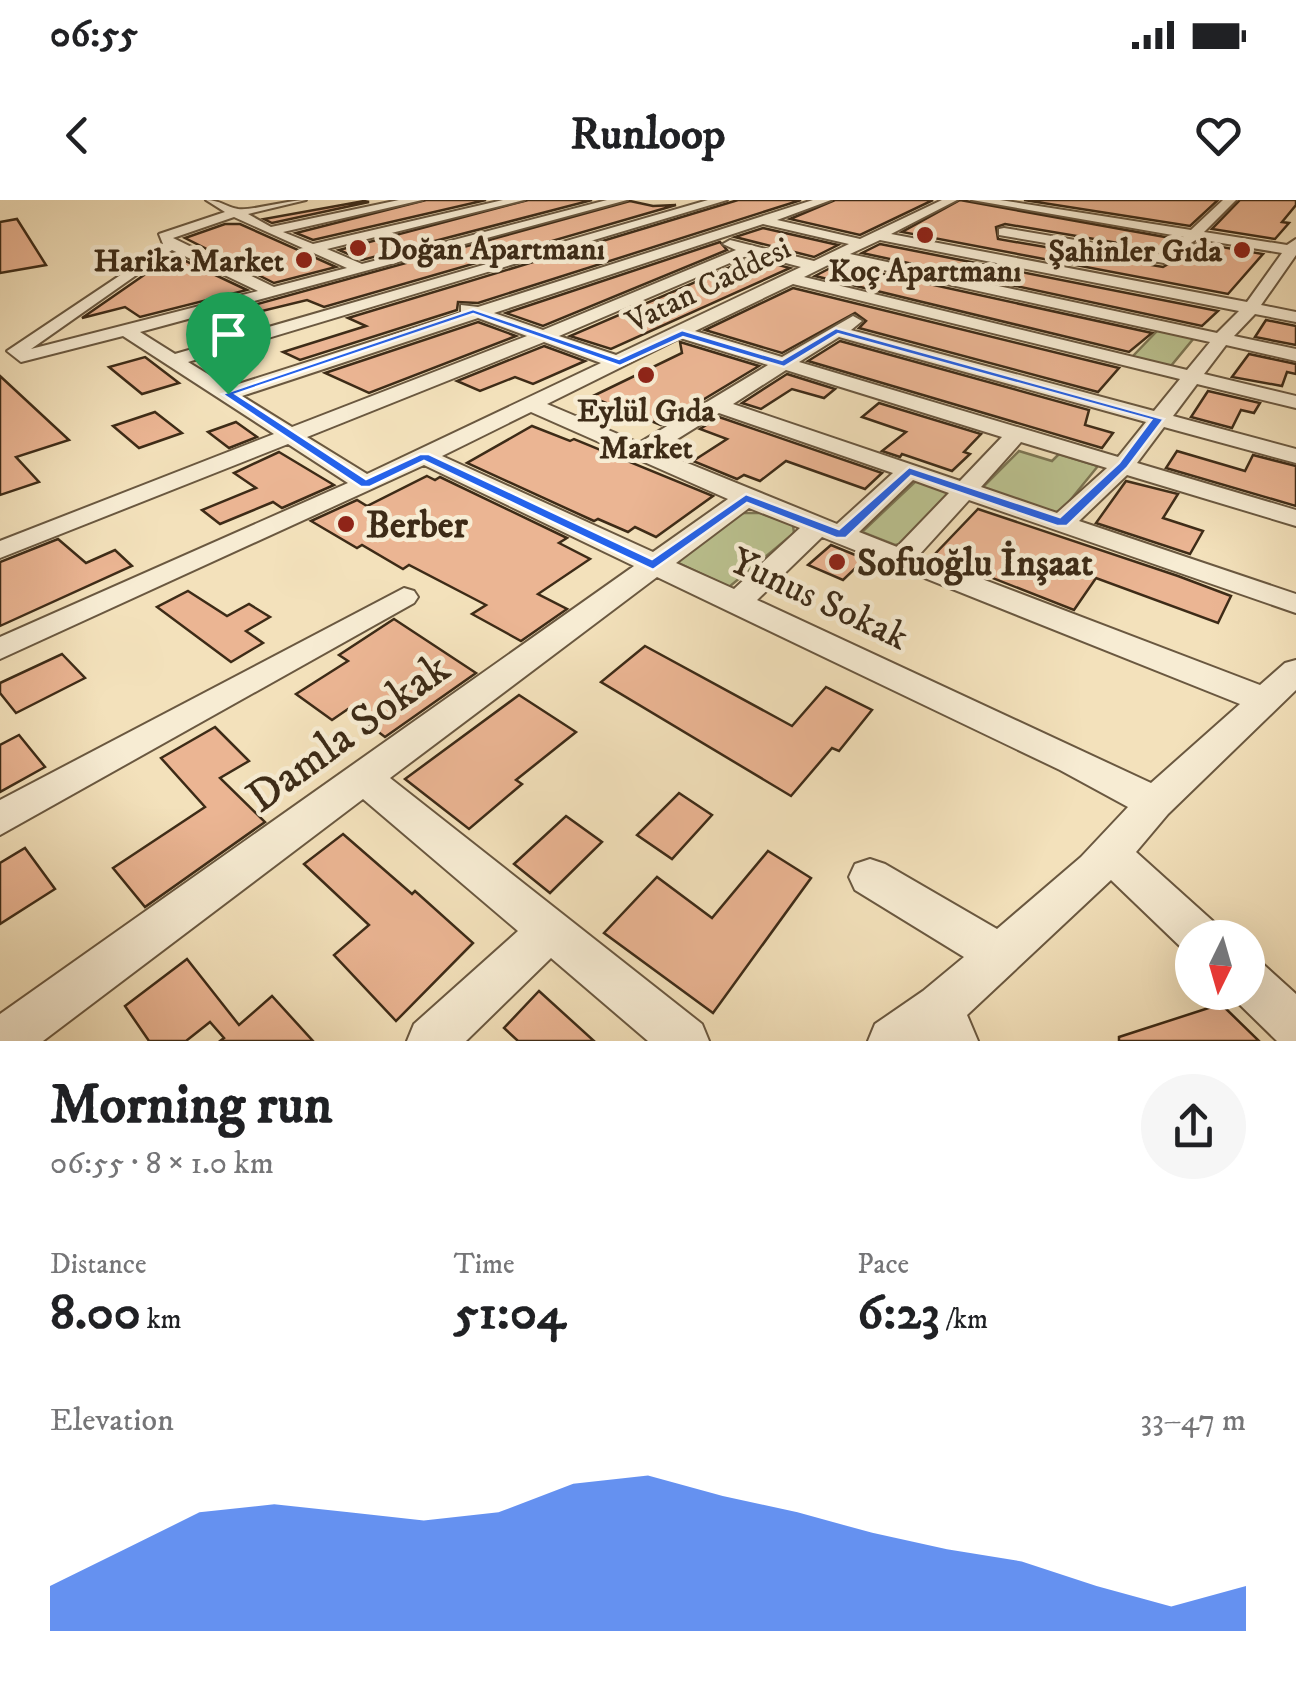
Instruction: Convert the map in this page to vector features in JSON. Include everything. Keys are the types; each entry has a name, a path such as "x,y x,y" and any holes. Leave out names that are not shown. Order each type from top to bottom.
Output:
{"street":[{"path":"212,200 268,232 310,249 620,363"},
{"path":"271,291 171,244 166,234 232,213 300,200"},
{"path":"268,232 416,200"},
{"path":"443,200 642,258"},
{"path":"310,249 518,200"},
{"path":"171,244 148,264 16,352 20,356 36,354 620,200"},
{"path":"674,200 765,221 971,253 1296,317"},
{"path":"172,360 720,200"},
{"path":"228,394 458,305 642,258 824,200"},
{"name":"Vatan Caddesi","path":"0,649 366,484 951,200"},
{"path":"978,200 1037,206 1107,221 1295,249 1123,466 1062,523"},
{"path":"1135,285 1230,200"},
{"path":"971,253 1037,206"},
{"path":"1107,221 1120,210"},
{"path":"1004,232 1164,259"},
{"path":"706,238 750,249 1022,295 1296,355"},
{"path":"0,550 290,432 543,336 750,249"},
{"path":"659,252 709,266"},
{"path":"980,323 1059,270"},
{"path":"793,279 1296,402"},
{"path":"641,452 886,302"},
{"path":"836,330 1296,456"},
{"path":"127,331 366,484"},
{"path":"682,333 1296,518"},
{"path":"532,405 746,498 1264,700"},
{"path":"716,405 1218,574 1296,604"},
{"path":"902,558 1017,434"},
{"name":"Yunus Sokak","path":"424,456 1074,760 1156,803"},
{"path":"737,603 909,471"},
{"name":"Damla Sokak","path":"4,1041 746,498"},
{"path":"0,819 404,598"},
{"path":"892,1041 947,1024 999,954 1110,853 1156,803 1296,670"},
{"path":"364,778 686,1041"},
{"path":"1110,853 1182,920"},
{"path":"870,877 999,954"},
{"path":"430,1041 550,930"},
{"path":"1265,996 1296,1026"}],"green space":[{"path":"1158,330 1194,338 1170,367 1132,357"},
{"path":"1019,451 1052,461 1059,454 1098,466 1059,514 982,488"},
{"path":"916,481 953,494 905,543 895,545 862,532"},
{"path":"742,513 760,513 793,525 794,533 729,587 676,562"}],"building":[{"path":"426,200 486,200 313,240 296,233"},
{"path":"528,200 592,200 362,260 339,250"},
{"path":"738,200 801,200 478,303 458,302 457,310 300,360 283,352 366,326 348,318"},
{"path":"835,200 933,200 860,235 790,219"},
{"path":"960,200 1176,239 1174,244 1183,250 1198,243 1263,254 1228,294 902,232","holes":["1005,224 1165,251 1175,260 1163,267 998,239 996,227"]},
{"path":"1024,200 1218,200 1190,226"},
{"path":"1240,200 1296,200 1296,205 1282,222 1289,223 1275,239 1212,229"},
{"path":"630,201 676,205 324,307 307,300 258,312 247,307"},
{"path":"369,202 272,223 264,219"},
{"path":"17,219 46,265 0,273 0,222"},
{"path":"225,224 240,224 336,267 274,283 185,238"},
{"path":"763,228 838,245 814,257 735,237"},
{"path":"720,242 727,250 543,326 506,313"},
{"path":"880,244 1218,311 1202,326 862,253"},
{"path":"173,255 247,290 140,317 125,307 82,318"},
{"path":"751,258 790,268 611,349 570,336"},
{"path":"838,264 1152,333 1129,352 815,276"},
{"path":"793,288 1119,368 1098,392 859,328 866,321 855,313 782,353 705,330"},
{"path":"1266,320 1296,326 1296,345 1255,337"},
{"path":"478,322 516,336 369,393 325,373"},
{"path":"840,341 1089,410 1085,425 1113,433 1102,448 808,361"},
{"path":"680,342 759,366 661,425 591,397 682,353"},
{"path":"544,346 585,361 533,384 515,377 480,391 457,381"},
{"path":"1249,354 1296,364 1296,374 1287,372 1282,386 1232,377"},
{"path":"145,357 179,383 142,394 109,367"},
{"path":"787,374 835,389 824,398 792,389 761,409 742,403"},
{"path":"0,376 69,440 16,457 39,482 0,495"},
{"path":"1208,391 1260,403 1254,413 1241,410 1232,428 1191,417"},
{"path":"879,403 981,434 964,452 970,454 952,471 902,454 900,457 882,451 906,432 862,417"},
{"path":"155,412 182,433 139,448 113,426"},
{"path":"719,417 882,473 865,489 786,461 760,481 744,475 737,479 693,461 727,439 700,429"},
{"path":"236,422 257,437 229,448 208,432"},
{"path":"532,426 570,441 574,439 713,496 656,537 635,527 628,532 598,519 594,521 467,463"},
{"path":"1177,451 1245,471 1253,455 1296,466 1296,506 1166,468"},
{"path":"279,452 334,485 282,508 273,502 220,524 202,510 256,488 234,473"},
{"path":"427,476 435,480 440,477 567,538 559,543 590,559 538,594 567,609 521,641 472,614 486,605 409,565 403,569 362,545 357,548 311,521 357,500 367,506"},
{"path":"1126,481 1178,494 1163,518 1203,531 1190,554 1096,523"},
{"path":"978,509 1231,596 1218,623 1096,578 1074,610 934,555"},
{"path":"58,539 86,563 115,550 132,566 0,626 0,562"},
{"name":"Sofuoğlu İnşaat","path":"831,545 865,559 843,580 808,565"},
{"path":"188,591 227,616 249,604 270,617 246,631 263,643 231,662 157,607"},
{"path":"394,619 476,673 385,737 348,709 332,720 296,694 348,661 339,655"},
{"path":"645,646 792,726 826,687 872,710 839,751 832,748 791,796 601,682"},
{"path":"62,654 85,678 16,713 0,693 0,683"},
{"path":"519,695 576,732 516,780 522,784 469,829 405,779"},
{"path":"215,727 249,761 220,778 265,822 145,907 113,868 205,807 161,758"},
{"path":"19,735 45,767 0,792 0,745"},
{"path":"679,793 712,815 672,859 637,835"},
{"path":"566,816 602,842 550,893 514,864"},
{"path":"343,834 473,943 396,1021 334,955 369,925 304,864"},
{"path":"25,848 55,889 0,924 0,863"},
{"path":"768,851 811,878 713,1013 604,933 657,877 712,918"},
{"path":"187,959 239,1025 272,996 313,1041 220,1041 224,1038 210,1022 186,1041 149,1041 125,1006"},
{"path":"539,991 594,1041 518,1041 504,1028"},
{"path":"1202,1010 1227,1010 1259,1041 1119,1041 1119,1037"}],"place":[{"name":"Koç Apartmanı","path":"925,235"},
{"name":"Doğan Apartmanı","path":"358,248"},
{"name":"Şahinler Gıda","path":"1242,250"},
{"name":"Harika Market","path":"304,260"},
{"name":"Eylül Gıda Market","path":"646,375"},
{"name":"Berber","path":"346,524"},
{"name":"Sofuoğlu İnşaat","path":"837,562"}],"route":[{"path":"473,311 620,363 682,333 784,364 836,330 1158,419 1123,466 1062,523 909,471 841,535 746,498 653,565 424,456 366,484 228,394 473,311"}]}
